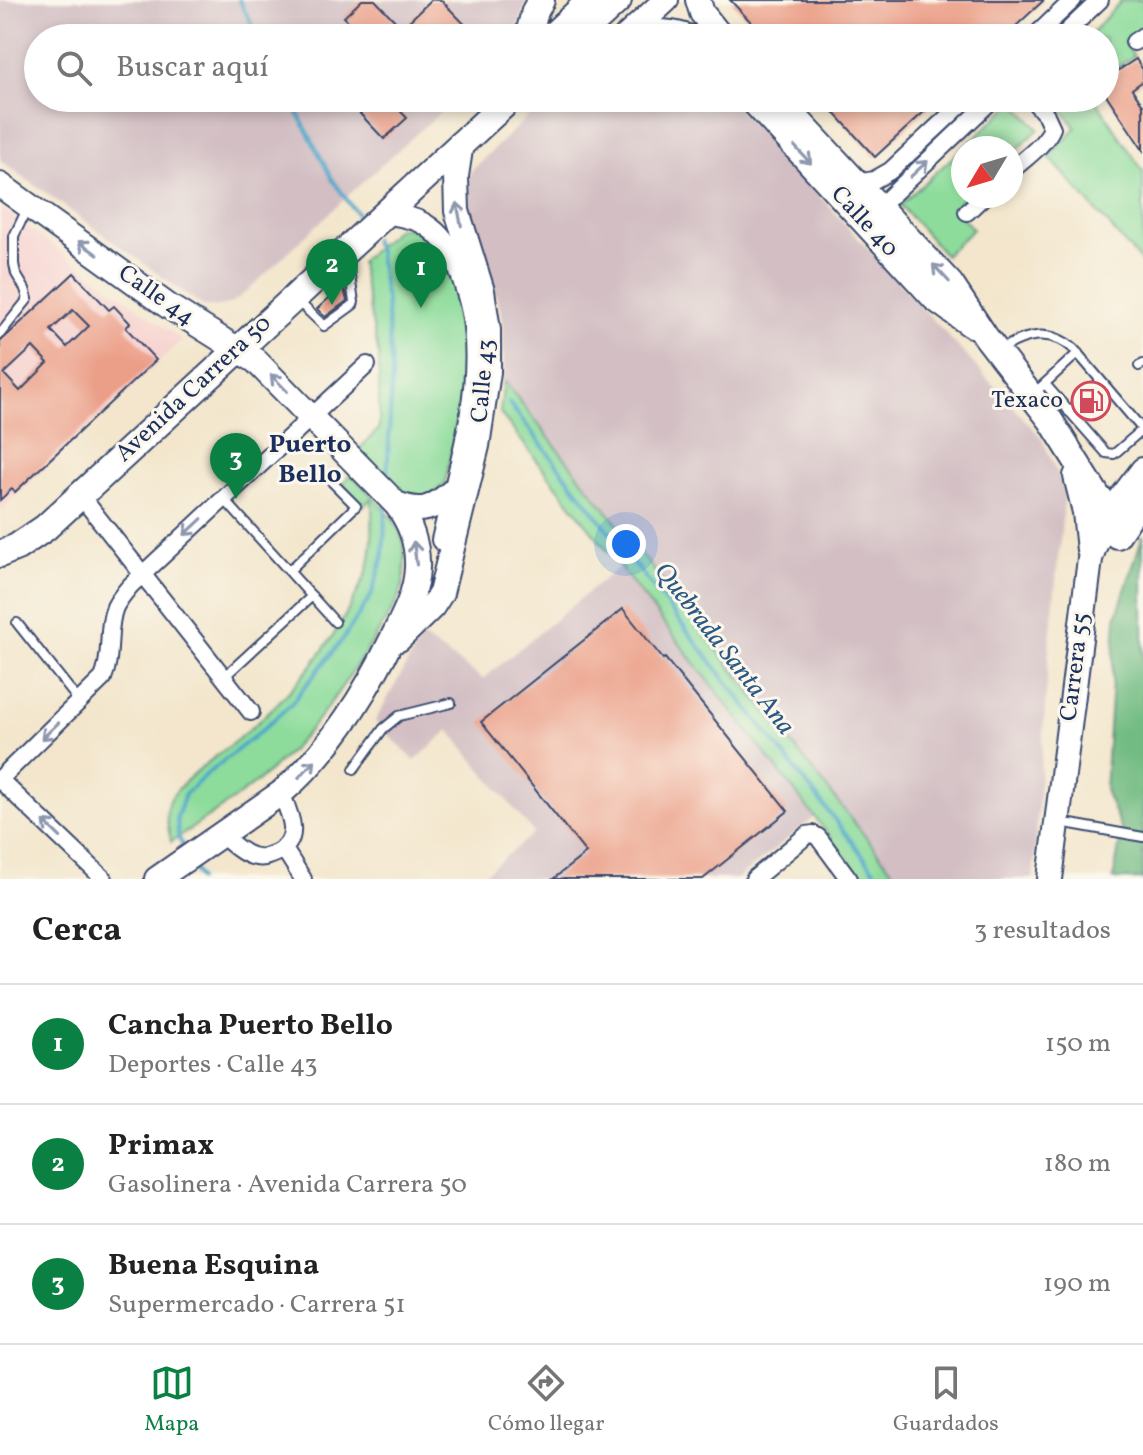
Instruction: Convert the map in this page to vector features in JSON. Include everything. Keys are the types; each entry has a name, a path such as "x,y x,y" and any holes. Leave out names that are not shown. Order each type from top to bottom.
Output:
{"main road":[{"path":"544,0 535,11 544,24"},
{"path":"566,24 591,0"},
{"path":"576,24 618,0"},
{"path":"640,24 666,0"},
{"path":"698,0 702,13 711,24"},
{"name":"Avenida Carrera 50","path":"377,212 489,112"},
{"name":"Avenida Carrera 50","path":"4,550 45,528 230,345 344,238 461,143 491,112"},
{"name":"Calle 40","path":"765,112 868,211 935,299 992,345 1038,390 1071,437 1098,496 1117,518"},
{"name":"Calle 40","path":"791,112 857,183 868,211"},
{"name":"Calle 43","path":"386,652 425,614 438,599 443,587 477,446 488,372 489,352 482,291 456,206 461,143"},
{"name":"Calle 44","path":"0,185 168,306 266,369 396,504 413,538 417,567 411,599 386,652"},
{"name":"Avenida Carrera 50","path":"4,550 16,528 230,345 289,301 344,238"},
{"path":"1071,437 1093,476 1104,483 1121,485 1141,482"},
{"path":"1071,437 1090,559"},
{"name":"Carrera 55","path":"1064,879 1100,580 1117,518 1141,482"},
{"path":"396,504 422,510 440,502 453,491"},
{"name":"Carrera 55","path":"1050,879 1090,559 1101,529 1117,518"},
{"path":"165,873 281,793 299,777 331,740 386,652"}],"street":[{"path":"1048,24 1073,0"},
{"path":"1075,24 1100,0"},
{"path":"857,183 874,180 890,171 953,112"},
{"path":"868,211 978,112"},
{"path":"1023,160 1052,128 1043,112"},
{"path":"967,212 971,208"},
{"name":"Calle 43","path":"377,212 423,222 452,254 470,303 476,341 469,418 425,614"},
{"path":"104,879 0,780 103,678 110,658 115,607 130,586 367,365"},
{"path":"80,495 251,712"},
{"path":"221,834 250,856 264,858 284,849 293,833 291,815 281,793"},
{"path":"754,879 807,835 813,834 849,879"},
{"path":"284,849 303,879"}],"lane":[{"path":"0,334 28,299 16,274 14,236 29,206"},
{"path":"289,301 302,305 324,326 353,305 344,238"},
{"path":"992,345 1026,337 1061,338 1078,353 1143,429 1110,455 1071,437 1069,412"},
{"path":"1069,412 1038,390 1078,353"},
{"path":"1069,412 1101,381"},
{"path":"289,571 356,506 332,482"},
{"path":"223,499 335,622"},
{"path":"224,677 312,596"},
{"path":"17,623 80,702"},
{"path":"354,769 383,729 399,716 451,703"},
{"path":"1071,824 1143,837"}],"shaded area":[{"path":"0,0 526,0 518,24 24,24 24,112 440,112 245,293 231,303 218,307 203,306 0,160"},
{"path":"532,112 742,112 1041,437 1065,490 1049,650 1033,879 899,879 504,381 503,318 468,206 470,172"},
{"path":"0,207 182,340 0,511"},
{"path":"620,566 815,817 737,879 478,879 534,833 449,730 415,761 375,721 422,637 483,679"}],"green space":[{"path":"1122,0 1143,0 1143,29 1125,41 1134,56 1119,66 1119,24 1100,24"},
{"path":"1003,112 1023,112 1039,129 1023,144 1023,136 976,136"},
{"path":"1064,112 1103,112 1143,171 1143,264 1049,157 1076,128"},
{"path":"951,159 951,208 973,229 945,255 900,205"},
{"path":"398,228 423,236 448,265 458,292 463,324 461,392 445,484 424,498 406,495 397,489 358,450 379,429 379,356 360,262"},
{"path":"504,381 899,879 863,879 500,413"},
{"path":"351,474 390,516 401,535 405,570 395,606 336,695 281,761 231,801 171,842 167,810 175,792 256,724 290,690 334,634 357,593 371,553 372,498 363,506 342,484"},
{"path":"1143,535 1143,879 1113,879 1122,831 1105,790 1116,618"}],"building":[{"path":"362,0 375,0 398,24 351,24 344,17"},
{"path":"431,0 441,0 464,24 406,24"},
{"path":"730,0 1044,0 1018,24 753,24"},
{"path":"1136,59 1143,70 1143,81 1132,89 1143,105 1143,150 1118,112 1119,70"},
{"path":"358,112 401,112 407,118 384,139"},
{"path":"834,112 924,112 875,157"},
{"path":"74,273 109,310 114,306 130,323 126,328 156,360 15,492 12,489 0,500 0,342","holes":["73,310 89,326 67,347 51,330","33,347 48,363 20,391 4,374"]},
{"path":"341,287 347,301 325,317 317,309"},
{"path":"623,609 788,811 703,879 553,879 586,853 481,722"}],"waterway":[{"path":"239,0 252,24"},
{"path":"297,112 332,179 362,221"},
{"path":"373,239 386,300 392,375 387,480"},
{"name":"Quebrada Santa Ana","path":"509,403 881,879"},
{"path":"184,848 178,836 177,817 185,794 291,704 343,639 371,596 383,557 386,505"},
{"path":"193,867 199,879"}],"place":[{"name":"Primax","path":"332,305"},
{"name":"Cancha Puerto Bello","path":"421,308"},
{"name":"Texaco","path":"1091,401"},
{"name":"Buena Esquina","path":"236,499"}],"district":[{"name":"Puerto Bello","path":"310,460"}]}
